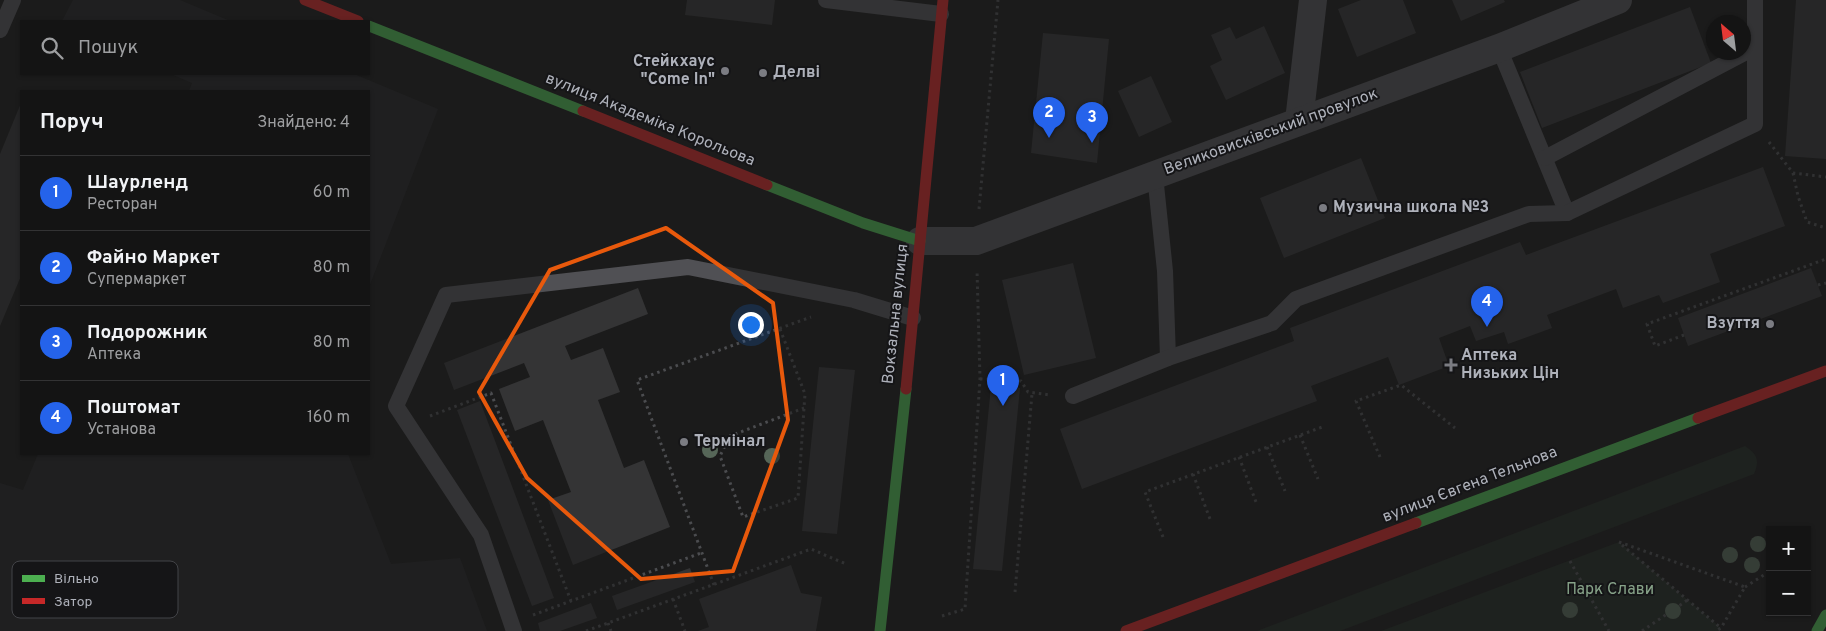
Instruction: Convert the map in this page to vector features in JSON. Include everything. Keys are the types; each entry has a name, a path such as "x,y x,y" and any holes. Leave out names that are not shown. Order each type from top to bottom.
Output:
{"main road":[{"path":"305,0 355,20"},
{"name":"Вокзальна вулиця","path":"880,631 913,318 942,7"},
{"name":"вулиця Академіка Корольова","path":"370,26 863,223 920,241"},
{"name":"вулиця Євгена Тельнова","path":"1126,631 1826,371"},
{"path":"1817,631 1826,615"}],"street":[{"path":"1299,121 1313,0"},
{"name":"Великовисківський провулок","path":"920,241 976,242 1499,48 1618,0"}],"lane":[{"path":"0,30 13,0"},
{"path":"826,0 942,7"},
{"path":"1073,396 1168,358 1272,323 1296,299 1528,214 1567,213 1755,124 1755,0"},
{"path":"1499,48 1567,213"},
{"path":"1544,158 1754,48"},
{"path":"1155,175 1164,271 1168,358"},
{"path":"512,627 481,535 396,406 446,295 688,267 854,300 913,318"}],"path":[{"path":"942,616 965,609 980,379 976,242 998,0"},
{"path":"1755,124 1793,173 1798,196 1807,222 1826,228"},
{"path":"1793,173 1826,177"},
{"path":"1684,335 1655,346 1647,324 1826,259"},
{"path":"1818,285 1826,283"},
{"path":"714,585 637,380 854,300"},
{"path":"780,328 805,394 798,498 743,517 720,456 730,436 804,408"},
{"path":"980,379 1021,381 1028,392 1032,394 1073,396"},
{"path":"1380,457 1356,401 1401,385 1455,428"},
{"path":"408,424 492,393 571,601"},
{"path":"1015,592 1032,394"},
{"path":"1163,537 1145,492 1325,426"},
{"path":"1300,435 1318,479"},
{"path":"1267,447 1285,492"},
{"path":"1239,457 1256,502"},
{"path":"1193,474 1210,519"},
{"path":"1721,628 1689,599 1619,542 1745,587"},
{"path":"586,631 811,549 846,564"},
{"path":"512,627 571,601 701,553"},
{"path":"1570,560 1609,631"},
{"path":"1716,631 1721,628 1745,587 1766,574"},
{"path":"673,599 685,631"},
{"path":"1642,631 1689,599"},
{"path":"608,623 611,631"}],"highlighted area":[{"path":"666,228 773,303 788,420 733,571 641,579 527,478 479,392 550,270"}],"shaded area":[{"path":"73,0 180,0 228,20 63,20"},
{"path":"173,75 356,75 438,109 370,284 370,90 189,90 192,83"},
{"path":"38,455 348,455 391,564 460,558 487,631 0,631 0,483 23,490"}],"green space":[{"path":"1745,446 1755,455 1757,461 1754,474 1340,631 1257,631"},
{"name":"Парк Слави","path":"1619,542 1721,628 1719,631 1381,631"}],"building":[{"path":"687,0 775,0 772,25 685,15"},
{"path":"1361,0 1403,0 1416,33 1357,57 1338,9"},
{"path":"1452,0 1504,0 1505,2 1461,21"},
{"path":"1796,0 1826,0 1826,159 1785,156"},
{"path":"1690,7 1706,50 1706,60 1710,60 1711,63 1542,128 1520,72"},
{"path":"1264,26 1285,73 1226,100 1210,66 1222,60 1211,35 1230,27 1236,39"},
{"path":"1043,33 1109,39 1097,163 1031,153"},
{"path":"1151,76 1172,122 1139,137 1118,91"},
{"path":"20,105 20,278 0,326 0,154"},
{"name":"Музична школа №3","path":"1361,158 1385,218 1284,258 1260,198"},
{"path":"1763,167 1785,226 1710,254 1720,282 1663,303 1659,295 1623,308 1616,289 1547,315 1552,328 1508,344 1504,332 1476,341 1470,326 1439,338 1449,366 1399,385 1388,357 1311,386 1317,401 1082,489 1060,429 1294,341 1290,328 1520,242 1526,255"},
{"path":"1073,263 1096,358 1024,375 1002,280"},
{"path":"1811,268 1822,296 1688,346 1678,318"},
{"path":"638,288 648,314 565,346 571,360 603,348 620,392 598,400 624,468 644,460 670,527 573,565 548,500 571,492 543,420 515,431 499,389 530,377 524,363 454,390 444,363"},
{"path":"819,367 855,370 837,534 802,531"},
{"path":"991,386 1020,388 1002,571 973,569"},
{"path":"480,401 554,598 532,606 457,410"},
{"path":"791,565 801,593 822,597 816,631 698,631 709,627 699,599"},
{"path":"690,568 695,582 617,610 612,596"},
{"path":"591,603 597,618 560,631 540,631 538,623"}],"traffic: fast":[{"path":"370,26 583,111"},
{"path":"767,185 863,223 920,241"},
{"path":"880,631 906,389"},
{"path":"1416,523 1698,418"},
{"path":"1817,631 1826,615"}],"traffic: jam":[{"path":"305,0 355,20"},
{"path":"906,389 943,0"},
{"path":"583,111 767,185"},
{"path":"1698,418 1826,371"},
{"path":"1126,631 1416,523"}],"place":[{"name":"Стейкхаус \"Come In\"","path":"725,71"},
{"name":"Делві","path":"763,73"},
{"name":"Файно Маркет","path":"1049,138"},
{"name":"Подорожник","path":"1092,143"},
{"name":"Музична школа №3","path":"1323,208"},
{"name":"Взуття","path":"1770,324"},
{"name":"Поштомат","path":"1487,327"},
{"name":"Аптека Низьких Цін","path":"1451,365"},
{"name":"Шаурленд","path":"1003,406"},
{"name":"Термінал","path":"684,442"}]}
